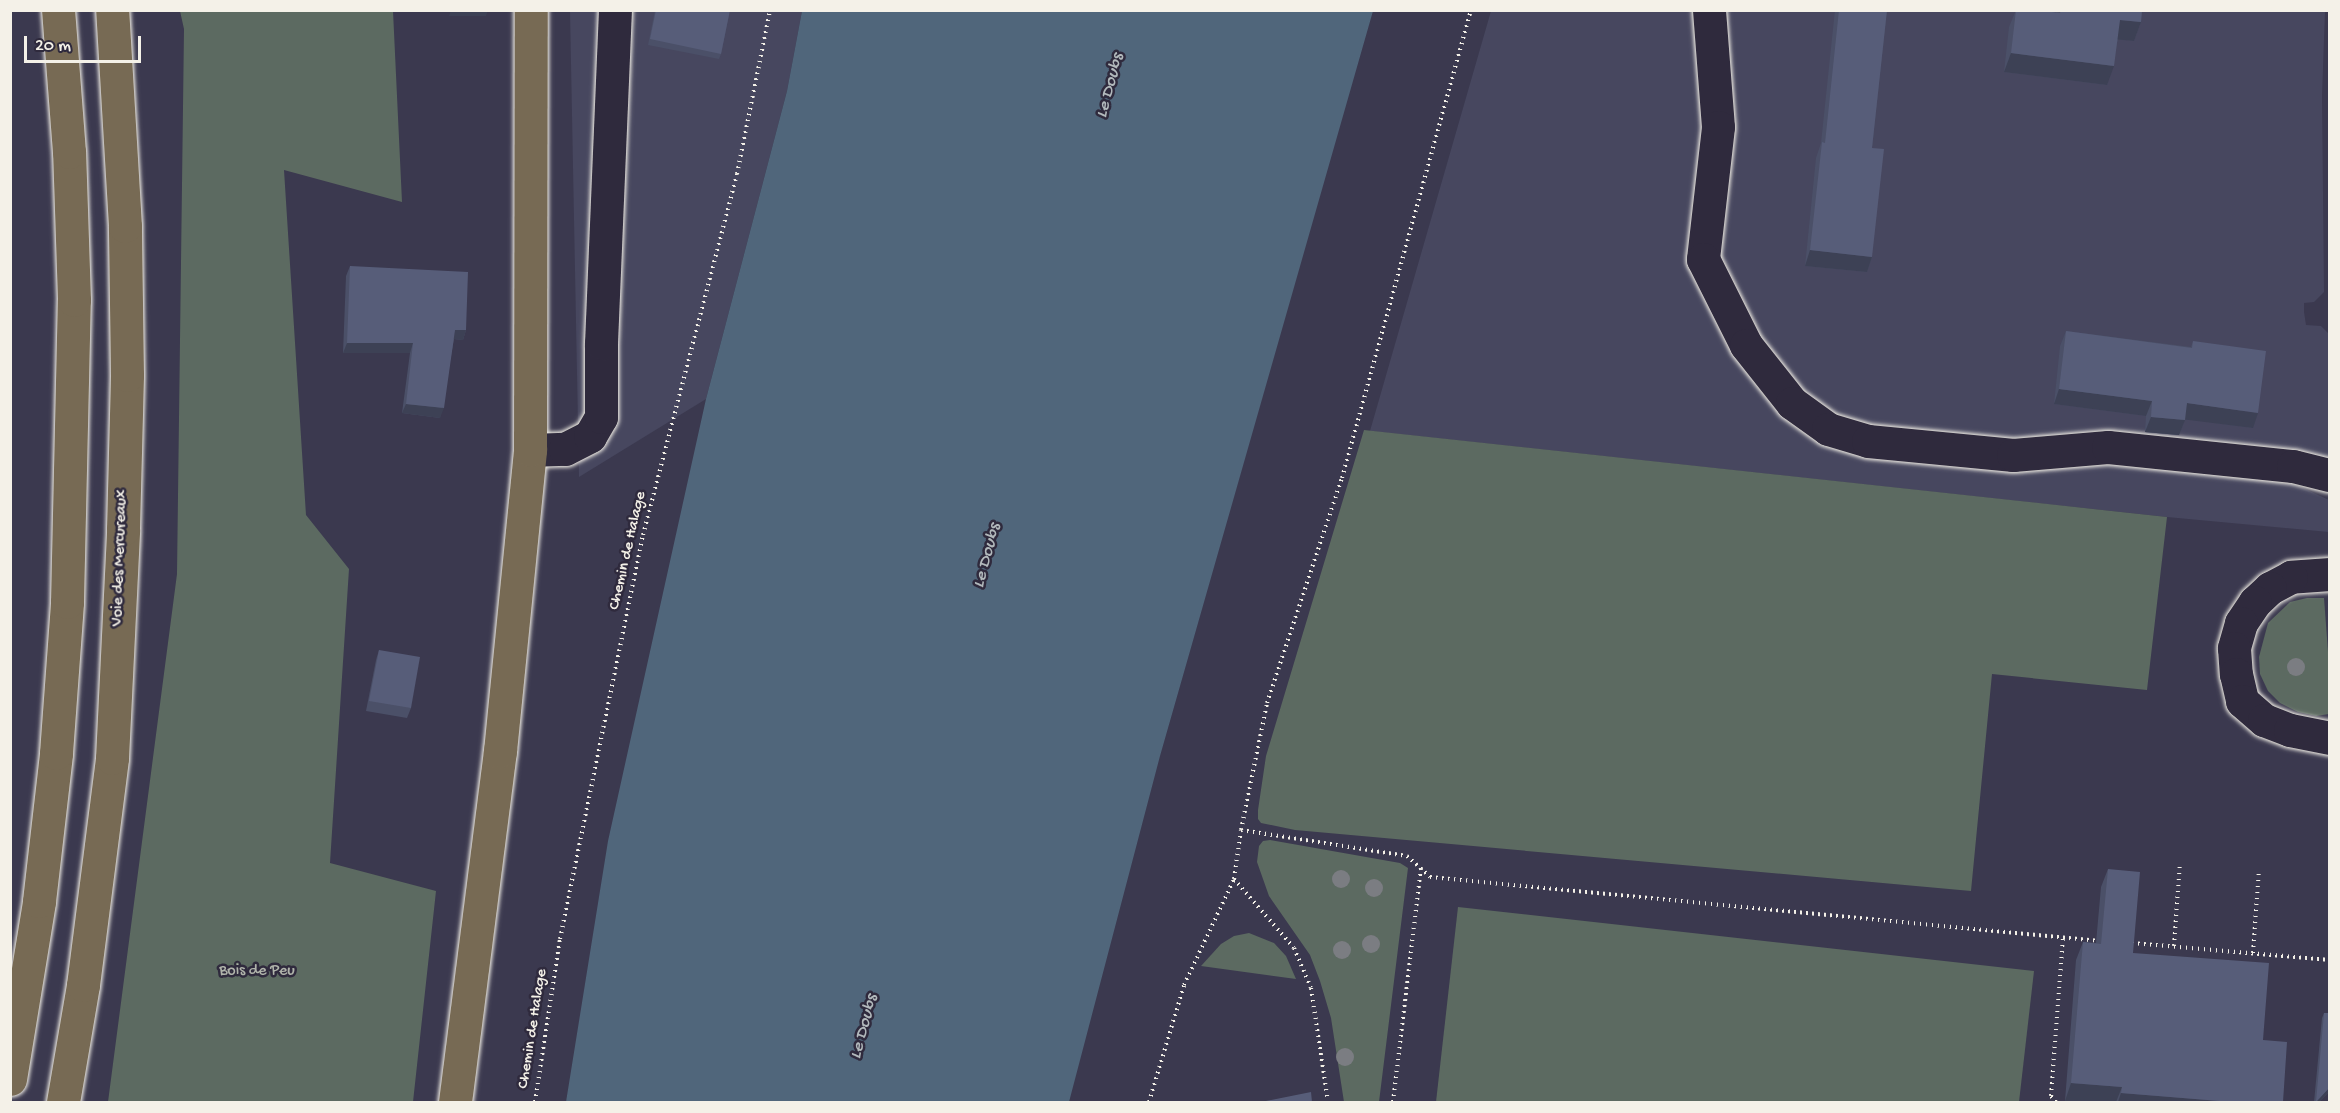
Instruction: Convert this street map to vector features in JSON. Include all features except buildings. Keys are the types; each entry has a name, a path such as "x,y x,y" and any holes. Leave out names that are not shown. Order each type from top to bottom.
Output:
{"main road":[{"path":"10,1079 39,901 56,753 68,602 74,300 69,152 58,10"},
{"name":"Voie des Mercureaux","path":"63,1102 83,985 112,758 123,529 127,375 125,225 112,10"},
{"path":"454,1102 500,751 530,450 531,10"}],"lane":[{"path":"530,450 565,449 590,436 601,417 600,343 615,10"},
{"path":"1709,10 1718,127 1703,259 1746,345 1792,403 1828,429 1868,441 2013,455 2108,447 2293,466 2330,475"},
{"path":"2330,574 2291,576 2270,588 2255,602 2241,622 2234,648 2236,674 2242,701 2264,720 2290,730 2330,738"}],"path":[{"name":"Chemin de Halage","path":"535,1102 560,939 643,535 737,174 770,10"},
{"path":"1149,1102 1184,985 1234,879 1241,830 1267,703 1342,478 1470,10"},
{"path":"1241,830 1407,856 1430,877 2106,941"},
{"path":"2174,946 2180,862"},
{"path":"1393,1102 1421,868"},
{"path":"2253,953 2259,870"},
{"path":"1234,879 1294,948 1311,988 1328,1102"},
{"path":"2056,1102 2051,1096 2063,938"},
{"path":"2128,943 2330,960"}],"shaded area":[{"path":"570,11 802,11 787,91 706,399 579,477"},
{"path":"1491,11 2325,11 2322,96 2324,292 2314,302 2304,303 2304,312 2306,325 2321,326 2329,334 2329,462 2290,482 2329,500 2329,532 2167,517 1370,431"}],"green space":[{"name":"Bois de Peu","path":"180,11 393,11 402,202 284,170 306,515 349,569 330,863 436,891 413,1102 108,1102 177,574 184,29"},
{"path":"1364,430 2167,517 2147,690 1992,674 1971,891 1295,830 1261,823 1258,819 1258,810 1266,756"},
{"path":"2307,598 2324,598 2329,665 2329,714 2316,716 2298,712 2280,703 2268,691 2260,674 2259,657 2268,623 2290,602"},
{"path":"1270,840 1400,863 1408,868 1379,1102 1344,1102 1331,1018 1320,981 1310,955 1269,896 1257,862 1259,846 1263,841"},
{"path":"1458,907 2034,971 2019,1102 1436,1102"},
{"path":"1249,933 1274,943 1286,956 1296,979 1201,966 1221,944 1234,936"}],"water":[{"name":"Le Doubs","path":"802,11 1373,11 1160,756 1069,1102 566,1102 608,841 706,399 787,91"}]}
